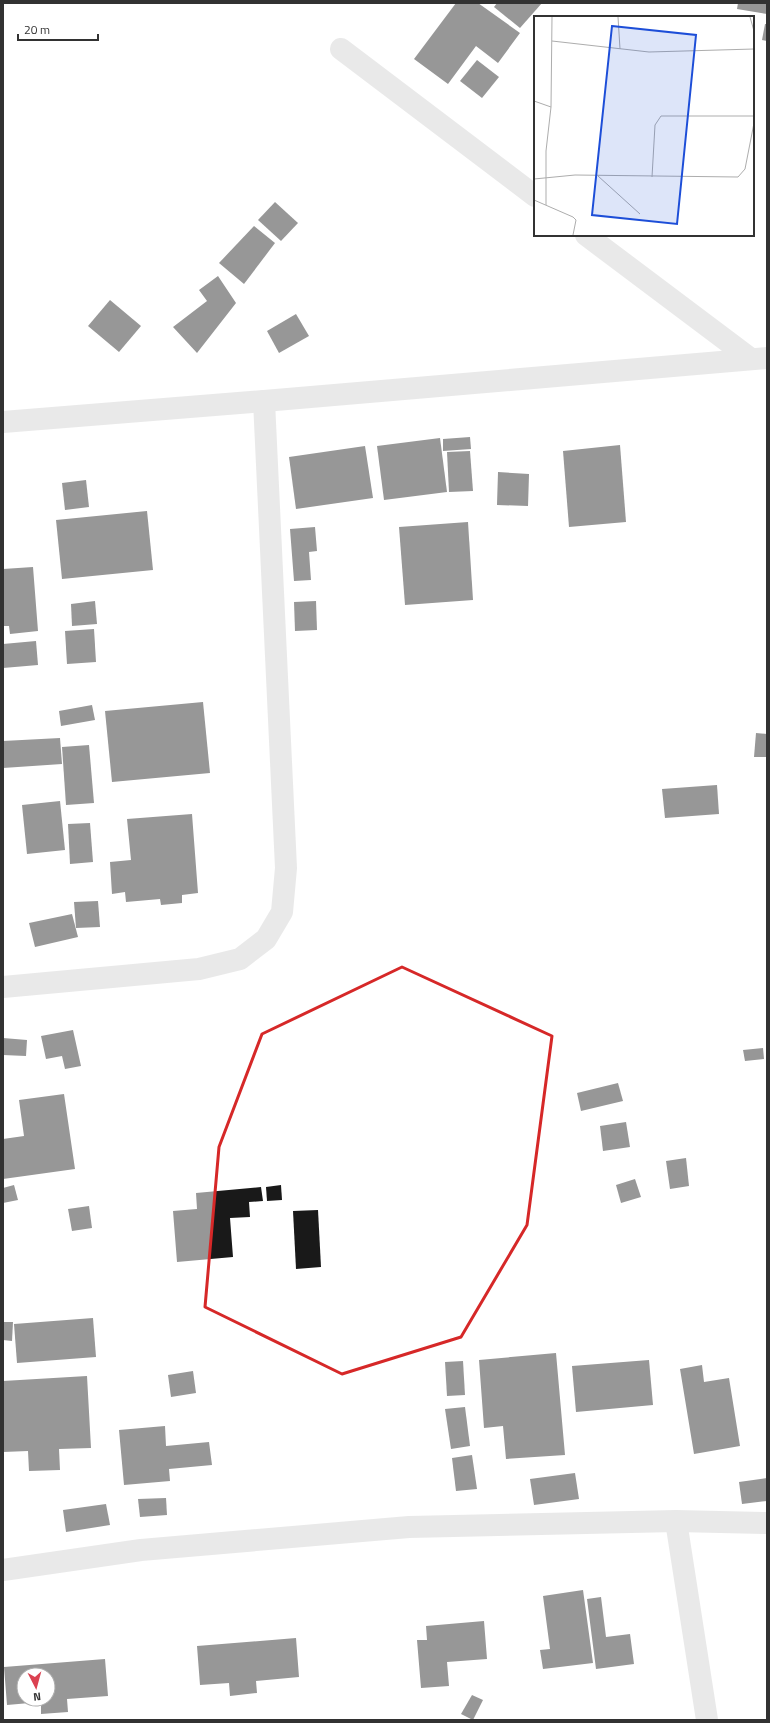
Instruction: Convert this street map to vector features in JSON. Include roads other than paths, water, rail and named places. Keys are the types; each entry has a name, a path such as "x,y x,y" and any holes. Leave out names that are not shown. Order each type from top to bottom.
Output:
{"street":[{"path":"341,49 534,195"},
{"path":"587,236 759,358"},
{"path":"3,422 264,402 759,358"},
{"path":"3,987 199,969 240,960 266,939 282,912 286,868 264,402"},
{"path":"676,1521 707,1720"},
{"path":"3,1570 141,1550 408,1527 676,1521 767,1523"}]}
